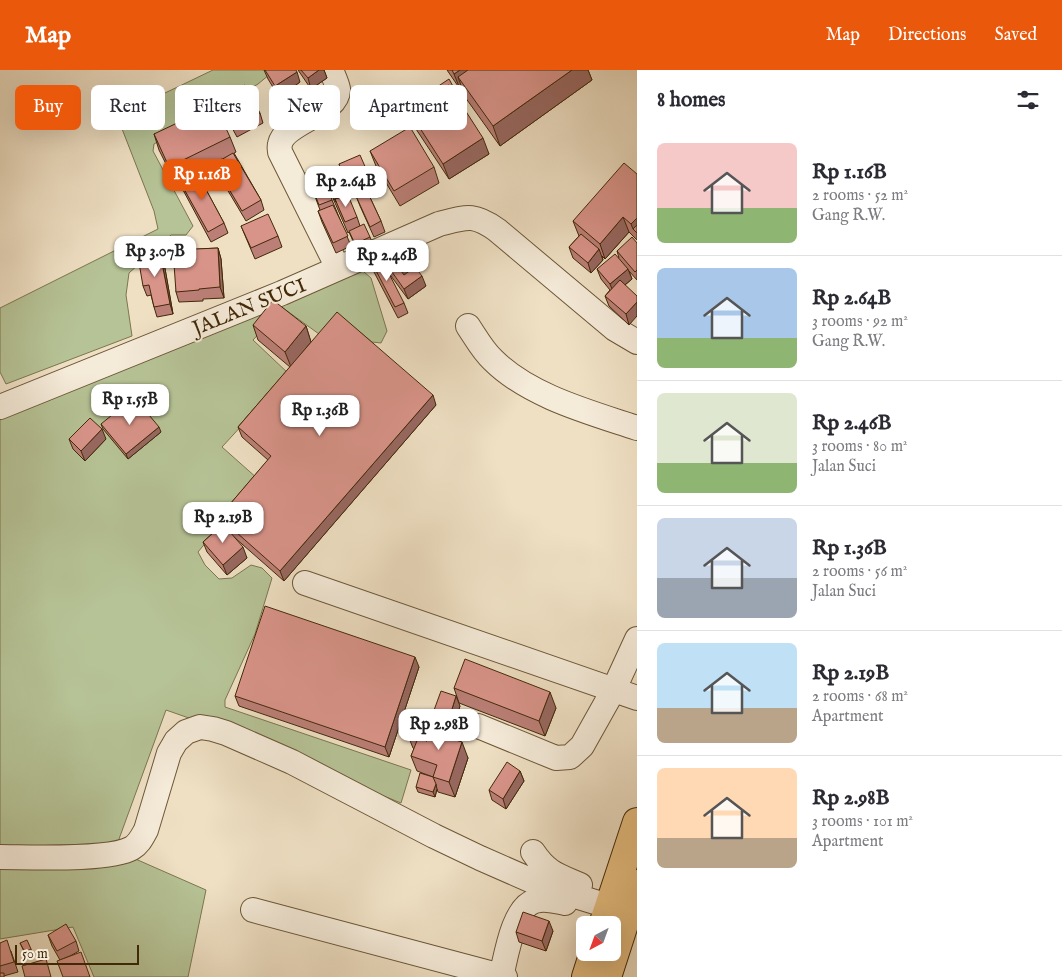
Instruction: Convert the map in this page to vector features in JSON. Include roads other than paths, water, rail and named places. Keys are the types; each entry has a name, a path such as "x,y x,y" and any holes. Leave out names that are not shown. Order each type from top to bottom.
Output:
{"highway":[{"path":"607,977 610,913 637,822"},
{"path":"610,913 637,884"},
{"path":"586,977 591,961"}],"street":[{"path":"331,70 338,89 334,99 327,107 292,130 283,139 280,145 280,152 338,268"},
{"name":"JALAN SUCI","path":"0,407 228,315 440,224 465,218 475,218 497,230 616,329 637,342"},
{"path":"468,326 491,359 521,382 582,410 637,428"},
{"path":"305,583 637,698"},
{"path":"478,726 556,758 570,757 582,746 614,689 637,639"},
{"path":"0,857 111,855 133,848 146,830 169,753 176,740 186,732 200,727 226,733 292,762 434,836 546,887 610,913"},
{"path":"533,852 541,865 610,913"},
{"path":"253,910 502,977 514,928 520,914 531,902 536,900 557,901 610,913"}]}
